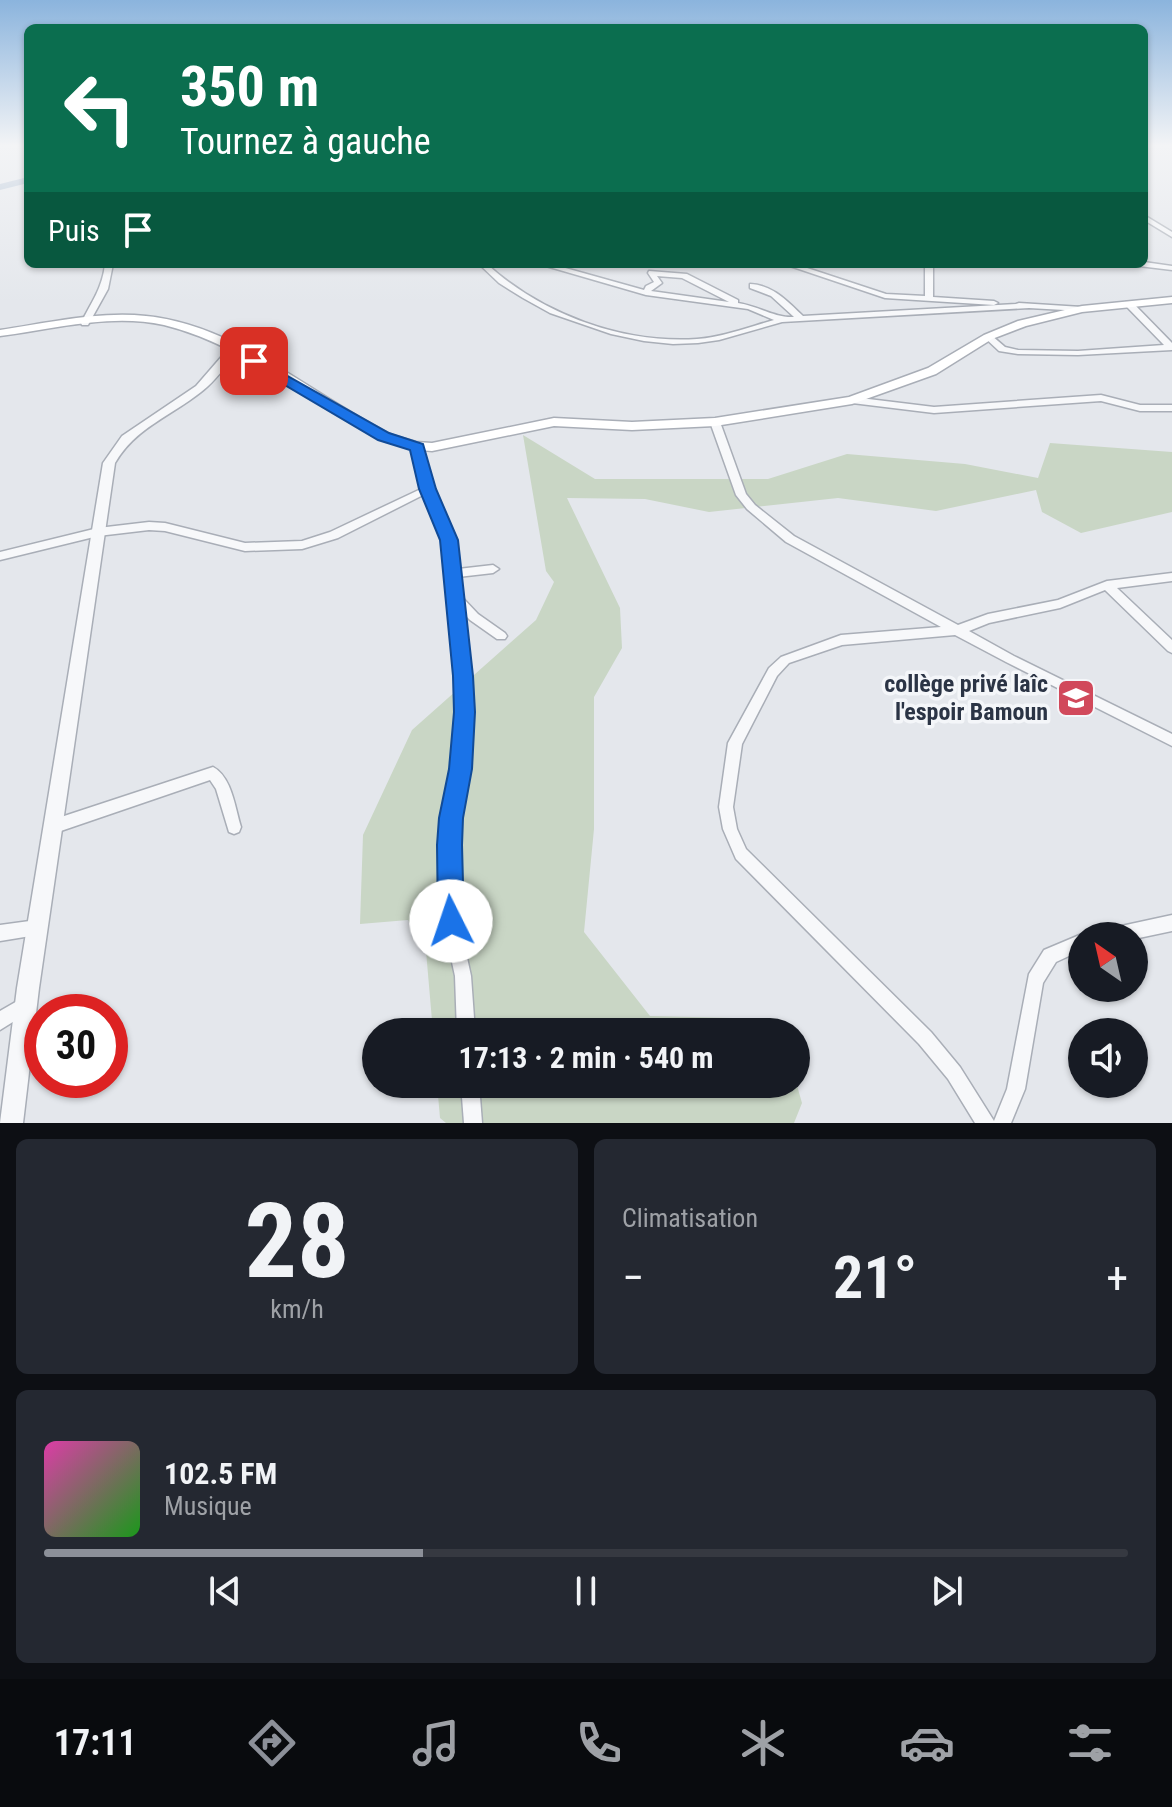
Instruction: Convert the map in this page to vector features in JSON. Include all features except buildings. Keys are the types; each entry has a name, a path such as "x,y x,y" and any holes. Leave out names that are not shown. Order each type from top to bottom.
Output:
{"main road":[{"path":"0,333 130,319 163,322 233,350 383,436 417,447 455,443 554,422 632,426 715,422 852,400 932,371 988,337 1022,323 1082,309 1172,300"}],"street":[{"path":"1148,220 1172,235"},
{"path":"1148,265 1172,268"},
{"path":"85,323 106,290 109,268"},
{"path":"487,268 498,279 554,311 627,334 695,341 782,320 1027,306"},
{"path":"557,268 646,293 743,306"},
{"path":"802,268 879,295 1082,309"},
{"path":"929,268 929,300"},
{"path":"646,293 658,283 652,273 673,273 743,306 782,320"},
{"path":"753,286 763,287 777,295 801,319"},
{"path":"1129,304 1171,348"},
{"path":"988,337 1002,349 1018,352 1078,353 1171,348"},
{"path":"27,994 109,463 118,446 150,420 199,388 233,350"},
{"path":"852,400 934,410 1101,398 1140,408 1172,408"},
{"path":"715,422 736,485 751,507 790,539 1172,740"},
{"path":"417,447 428,489 449,540 465,712 461,769 451,818 448,873 451,921 463,976 465,1018"},
{"path":"0,556 98,532 165,527 245,547 280,548 316,542 428,489"},
{"path":"453,574 493,569"},
{"path":"985,1123 954,1073 925,1038 741,854 730,829 726,807 735,743 773,672 785,660 841,640 958,630 988,619 1060,604 1107,585 1172,577"},
{"path":"1107,585 1172,648"},
{"path":"454,595 463,607 501,636"},
{"path":"52,827 213,773 222,787 234,827"},
{"path":"1148,928 1172,923"},
{"path":"0,933 37,928"},
{"path":"1002,1123 1016,1089 1035,980 1050,956 1068,948"},
{"path":"0,1021 24,1005"},
{"path":"11,1123 24,1020"},
{"path":"471,1098 473,1123"}],"green space":[{"path":"523,435 595,479 768,479 847,454 965,464 1038,478 1050,443 1172,452 1172,512 1081,533 1042,512 1036,490 936,511 838,498 709,512 645,499 567,498 620,608 622,648 594,697 594,829 584,932 650,1016 735,1018 432,1018 426,951 408,920 360,924 363,835 412,730 536,620 554,582 546,571"},
{"path":"438,1098 801,1098 802,1103 794,1123 446,1123 440,1118"}],"place":[{"name":"collège privé laîc l'espoir Bamoun","path":"1076,698"}],"route":[{"path":"254,361 383,436 417,447 428,489 449,540 463,676 465,712 461,769 449,845 451,921"}]}
